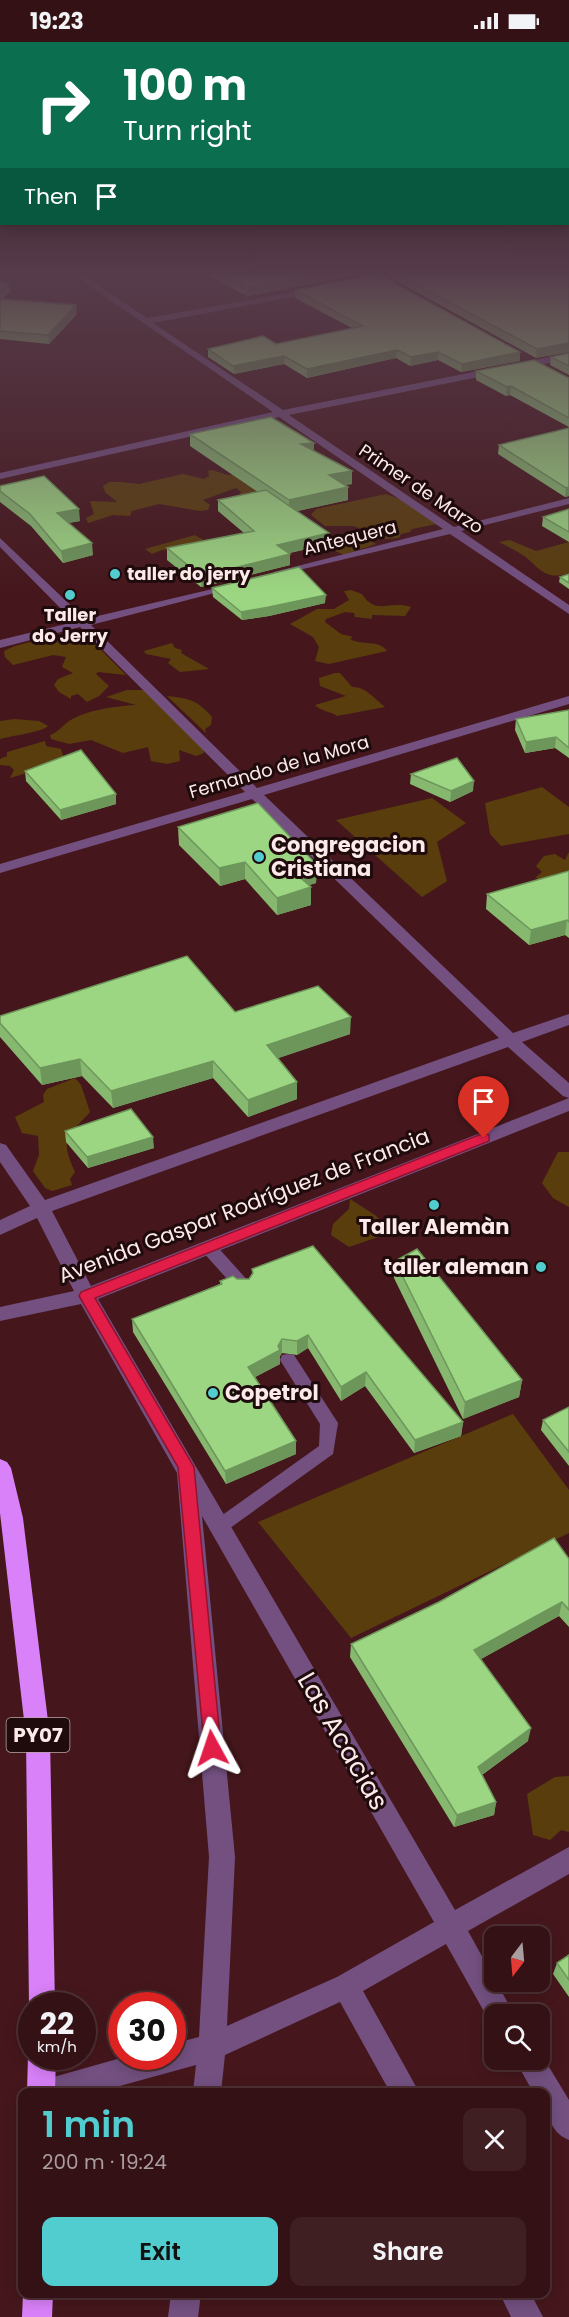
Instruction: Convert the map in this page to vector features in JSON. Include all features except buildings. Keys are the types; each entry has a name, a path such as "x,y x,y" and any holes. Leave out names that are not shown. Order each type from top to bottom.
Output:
{"highway":[{"name":"PY07","path":"0,1468 12,1518 38,1737 42,1992"},
{"path":"41,2088 42,2070"},
{"path":"37,2317 38,2298"}],"street":[{"name":"Primer de Marzo","path":"231,380 569,610"},
{"path":"0,476 279,414 448,380"},
{"name":"Antequera","path":"268,577 569,501"},
{"path":"0,541 254,793 511,1041 569,1092"},
{"path":"0,644 245,583"},
{"name":"Fernando de la Mora","path":"0,869 569,700"},
{"path":"0,1228 41,1208 569,1019"},
{"name":"Avenida Gaspar Rodríguez de Francia","path":"0,1314 86,1296 569,1104"},
{"name":"Las Acacias","path":"0,1149 41,1208 86,1296 495,2004"},
{"name":"Las Acacias","path":"186,1467 222,1857 212,2047 207,2088"},
{"path":"64,2088 212,2047 346,1986 569,1860"},
{"path":"346,1986 403,2088"},
{"path":"535,2070 546,2088"},
{"path":"550,2095 569,2126"},
{"path":"183,2317 185,2298"},
{"path":"517,2298 528,2317"}],"lane":[{"path":"208,1247 243,1286"},
{"path":"220,1526 327,1449 329,1423 288,1360"}],"shaded area":[{"path":"208,471 228,475 239,474 270,492 238,497 241,492 236,488 203,500 210,505 208,510 200,511 159,504 132,511 130,516 113,515 88,523 86,518 94,514 90,501 117,502 105,492 103,486 109,482 139,484 183,474 204,479 209,476"},
{"path":"386,494 400,499 437,524 412,529 410,532 401,534 399,538 370,540 376,544 344,555 333,550 345,545 344,541 333,539 344,536 356,538 367,530 352,526 325,526 311,515 316,509"},
{"path":"195,535 212,545 162,550 152,554 145,549"},
{"path":"510,540 536,551 569,542 569,573 556,576 546,574 521,554 499,542"},
{"path":"351,590 362,594 367,601 378,606 411,607 405,616 372,615 372,619 355,617 354,613 345,612 326,619 325,622 341,634 353,637 350,639 379,645 387,651 329,664 315,661 319,647 313,637 290,624 317,609 334,609 349,600 344,591"},
{"path":"81,636 98,647 126,675 98,672 96,674 109,686 99,696 87,702 78,694 71,696 71,699 59,692 54,685 58,679 73,673 62,667 66,657 53,655 13,665 5,657 4,651 23,644"},
{"path":"172,643 175,648 182,650 181,653 209,669 180,672 168,663 171,659 146,654 144,651"},
{"path":"340,673 352,687 366,691 385,707 337,716 317,707 315,705 346,696 320,686 319,678"},
{"path":"127,690 144,690 203,748 204,753 196,756 179,750 180,761 167,764 151,761 148,747 123,753 91,740 69,744 51,739 50,735 76,717 102,709 136,705 106,697"},
{"path":"167,696 192,701 206,711 212,717 211,725 205,729 206,733"},
{"path":"14,719 39,721 48,726 33,732 0,739 0,721"},
{"path":"45,741 46,746 61,749 65,762 10,778 14,770 10,766 0,765 0,759 7,756 7,752"},
{"path":"542,787 569,807 569,834 501,846 490,834 485,803"},
{"path":"432,798 466,823 437,842 447,881 422,897 336,820"},
{"path":"569,852 569,877 540,882 536,877 542,872 536,866 544,856 555,854 565,860"},
{"path":"75,1078 81,1085 90,1112 68,1138 68,1151 75,1172 70,1179 72,1185 52,1191 45,1188 33,1171 39,1155 38,1136 22,1133 15,1117 44,1102 43,1095 47,1089"},
{"path":"558,1152 569,1152 569,1207 553,1198 542,1183"},
{"path":"350,1199 375,1215 393,1232 349,1247 331,1235 333,1224 349,1209"},
{"path":"513,1414 569,1490 569,1533 351,1638 258,1522"},
{"path":"569,1776 569,1832 561,1830 550,1840 533,1835 527,1794 555,1777"}],"place":[{"name":"taller do jerry","path":"115,574"},
{"name":"Taller do Jerry","path":"70,595"},
{"name":"Congregacion Cristiana","path":"259,857"},
{"name":"Taller Alemàn","path":"434,1205"},
{"name":"taller aleman","path":"541,1267"},
{"name":"Copetrol","path":"213,1393"}],"route":[{"path":"212,1748 186,1467 86,1296 484,1138"}]}
